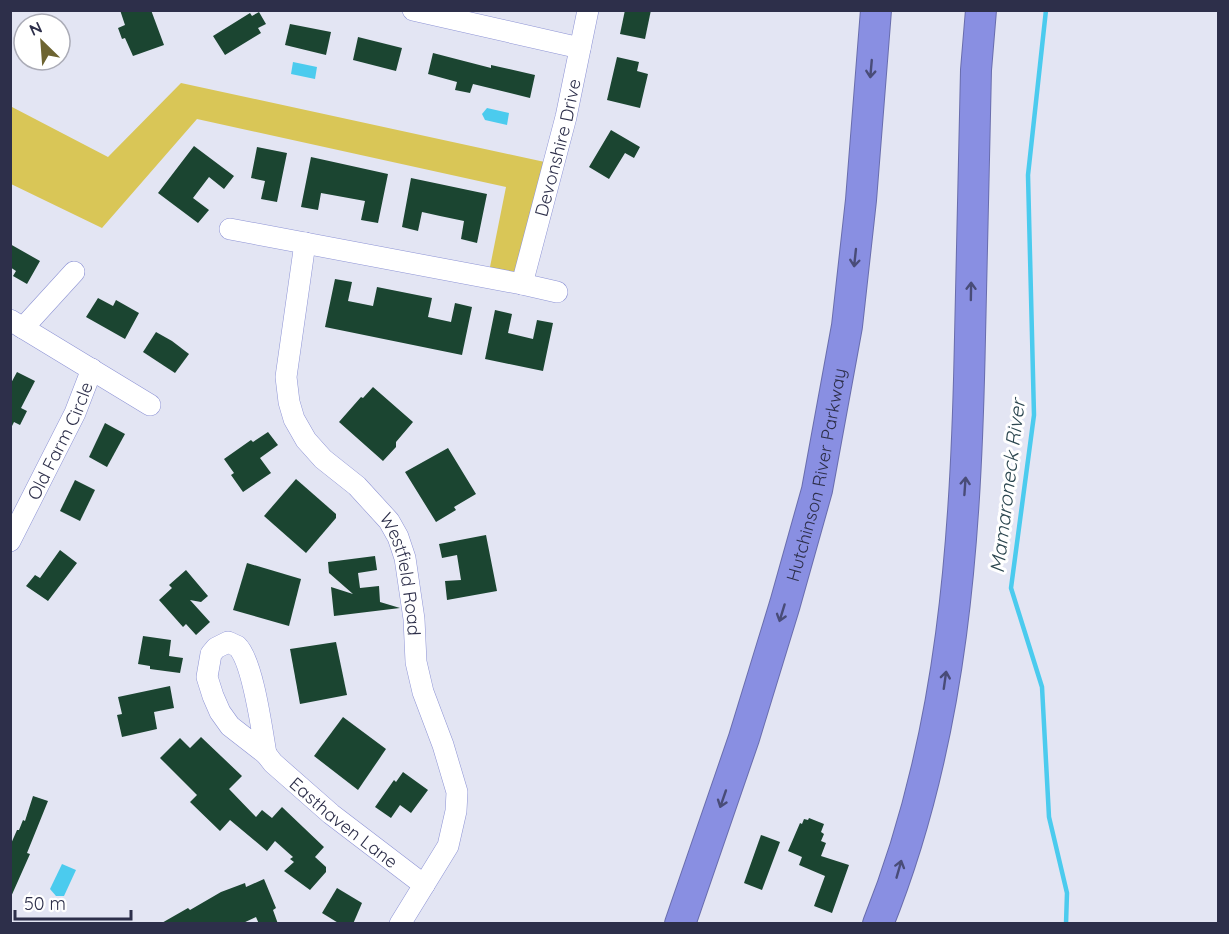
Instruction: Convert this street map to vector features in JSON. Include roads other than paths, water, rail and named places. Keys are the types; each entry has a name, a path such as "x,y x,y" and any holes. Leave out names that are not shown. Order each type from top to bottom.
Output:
{"highway":[{"name":"Hutchinson River Parkway","path":"680,924 744,738 817,490 847,326 861,200 876,10"},
{"path":"878,924 897,877 927,769 942,699 959,575 967,444 976,70 981,10"}],"street":[{"path":"413,10 580,48"},
{"name":"Devonshire Drive","path":"522,284 566,117 588,10"},
{"path":"230,229 557,292"},
{"name":"Westfield Road","path":"305,243 286,377 292,411 306,440 323,459 357,486 389,521 399,537 405,558 412,609 416,662 423,692 443,745 457,792 456,811 448,846 400,924"},
{"path":"74,272 17,324 150,405"},
{"name":"Old Farm Circle","path":"10,542 75,413 92,369"},
{"name":"Easthaven Lane","path":"266,754 255,693 246,659 236,645 228,642 216,648 211,654 207,677 220,712 230,726 266,754 273,763 331,814 424,885"}],"water":[{"path":"293,62 317,67 315,79 291,74"},
{"path":"487,108 509,113 507,125 485,120 482,114"},
{"path":"62,864 76,870 64,896 56,896 50,889"}],"waterway":[{"name":"Mamaroneck River","path":"1046,10 1028,175 1034,415 1011,588 1042,687 1049,817 1067,893 1066,924"}]}
